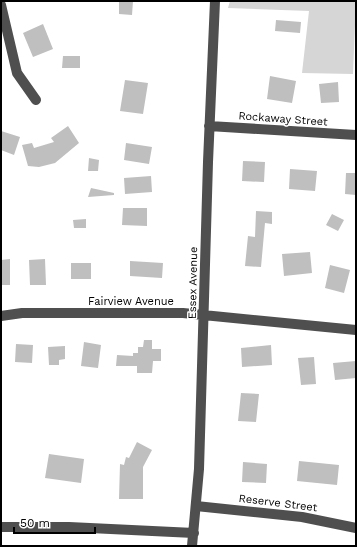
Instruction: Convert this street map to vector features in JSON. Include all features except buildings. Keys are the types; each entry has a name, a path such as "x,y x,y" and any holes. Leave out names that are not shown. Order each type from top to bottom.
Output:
{"street":[{"name":"Essex Avenue","path":"192,546 199,469 209,126 215,1"},
{"name":"Essex Avenue","path":"214,21 220,1"},
{"path":"1,5 17,73 36,100"},
{"name":"Rockaway Street","path":"209,126 356,135"},
{"name":"Fairview Avenue","path":"1,316 22,314 175,313 356,330"},
{"name":"Reserve Street","path":"196,506 302,517 356,528"},
{"path":"1,527 68,527 194,533"}],"shaded area":[{"path":"230,1 356,1 353,74 302,73 309,11 228,8"}]}
